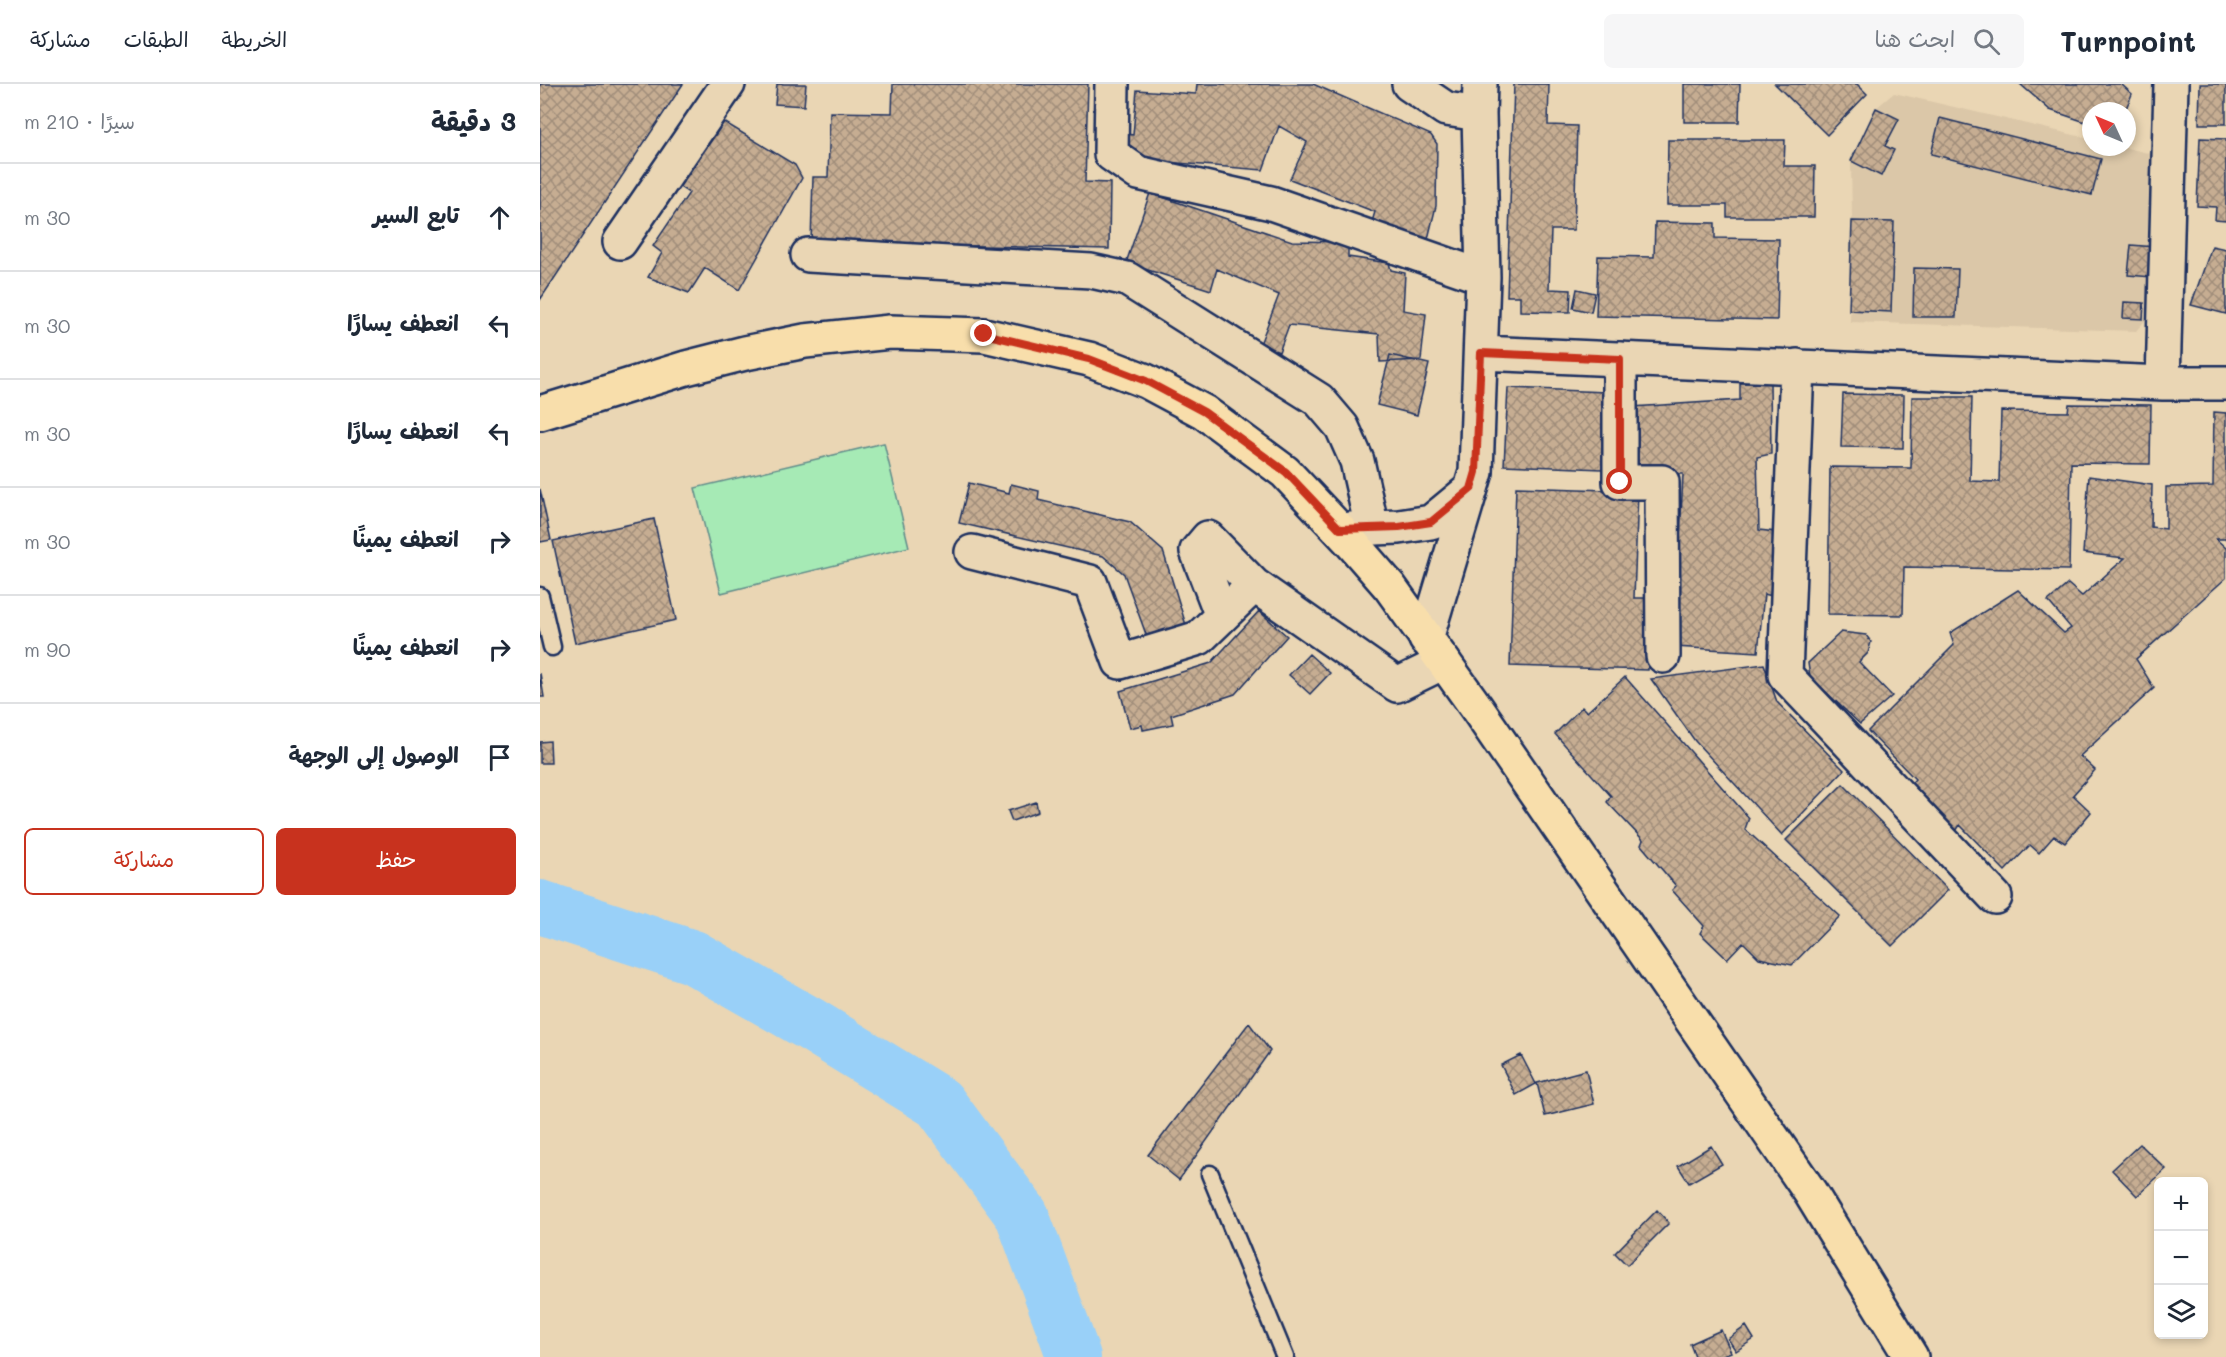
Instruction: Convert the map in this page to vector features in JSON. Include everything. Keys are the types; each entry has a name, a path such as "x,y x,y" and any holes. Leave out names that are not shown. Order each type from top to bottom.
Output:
{"main road":[{"path":"540,413 686,368 745,353 806,341 890,332 984,334 1089,359 1146,381 1204,412 1286,472 1340,529 1390,587 1691,1016 1810,1192 1911,1357"}],"street":[{"path":"620,242 728,84"},
{"path":"1112,84 1111,153 1138,173 1271,203 1483,277"},
{"path":"1222,616 1197,551 1208,538 1254,585 1397,685 1435,650 1476,472 1483,277 1479,99 1446,109 1408,84"},
{"path":"2163,383 2171,84"},
{"path":"808,255 1091,270 1127,279 1319,400 1342,427 1357,461 1372,528"},
{"path":"1481,353 2163,383 2226,383"},
{"path":"1620,359 1620,482 1662,482 1663,656"},
{"path":"1797,366 1785,675 1995,897"},
{"path":"1340,529 1399,527 1431,522 1471,489"},
{"path":"972,552 1090,582 1120,662 1199,638 1254,585"}],"lane":[{"path":"540,596 552,646"},
{"path":"1210,1174 1285,1357"}],"shaded area":[{"path":"1894,93 2082,137 2082,156 2136,156 2136,150 2160,156 2149,316 2136,331 1850,322 1851,161 1876,108"}],"green space":[{"path":"884,443 909,547 721,593 695,488"}],"building":[{"path":"540,84 683,84 540,300"},
{"path":"777,84 806,84 804,106 775,104"},
{"path":"893,84 1088,84 1085,182 1110,183 1109,249 811,242 813,177 828,177 830,112 892,113"},
{"path":"1197,84 1313,84 1431,135 1437,144 1436,206 1428,239 1371,225 1375,212 1290,179 1307,142 1279,126 1263,170 1128,159 1126,134 1133,135 1137,90 1196,94"},
{"path":"1514,84 1549,84 1548,125 1577,126 1574,230 1551,230 1549,289 1571,290 1570,312 1520,311 1520,296 1507,296"},
{"path":"1684,84 1740,84 1739,122 1684,122"},
{"path":"1775,84 1857,84 1867,94 1827,135"},
{"path":"2020,84 2121,84 2132,94 2129,102 2082,102 2082,121 2050,110"},
{"path":"2200,84 2226,84 2226,124 2199,124"},
{"path":"1876,108 1899,119 1885,146 1894,150 1881,176 1851,161"},
{"path":"714,116 795,165 802,178 739,290 705,268 689,293 648,277 662,253 653,246 689,193 672,182"},
{"path":"1940,118 2101,159 2092,195 1931,154"},
{"path":"2200,138 2226,139 2226,221 2215,220 2216,207 2197,206"},
{"path":"1668,140 1785,140 1784,166 1815,166 1814,217 1727,217 1727,205 1667,205"},
{"path":"1150,193 1292,241 1348,242 1348,257 1389,263 1391,270 1405,273 1403,310 1426,314 1421,360 1380,362 1379,334 1289,325 1279,352 1260,344 1279,295 1217,269 1211,290 1126,263"},
{"path":"1852,221 1894,222 1891,312 1849,310"},
{"path":"1655,222 1715,223 1715,238 1779,239 1777,320 1596,316 1598,256 1654,257"},
{"path":"2131,245 2155,247 2152,277 2128,275"},
{"path":"2212,246 2226,249 2226,314 2191,305"},
{"path":"1914,268 1958,269 1956,317 1913,317"},
{"path":"1577,289 1595,293 1591,312 1573,308"},
{"path":"2124,302 2144,303 2143,319 2123,318"},
{"path":"1390,355 1429,364 1417,415 1377,405"},
{"path":"1740,383 1770,383 1771,454 1757,457 1759,530 1776,532 1772,596 1764,594 1758,652 1675,647 1683,474 1628,473 1632,407 1740,400"},
{"path":"1508,388 1605,392 1602,469 1504,465"},
{"path":"1843,394 1904,395 1903,448 1841,447"},
{"path":"1912,397 1972,397 1970,481 1999,482 2001,411 2068,412 2069,404 2151,405 2150,464 2071,463 2069,570 1904,567 1903,615 1828,614 1830,467 1911,468"},
{"path":"2214,412 2226,413 2226,539 2216,539 2226,548 2226,578 2136,659 2154,688 2080,756 2095,770 2073,795 2091,812 2065,843 2054,836 2039,853 2030,845 2005,871 1960,825 1956,831 1909,786 1915,779 1868,731 1954,645 1950,633 2018,590 2064,633 2071,628 2048,601 2068,584 2082,596 2125,558 2083,553 2089,476 2152,485 2151,527 2166,529 2166,487 2213,486"},
{"path":"969,483 1009,493 1011,484 1039,491 1038,500 1130,522 1163,551 1186,625 1147,637 1124,574 1103,556 959,523"},
{"path":"1516,487 1638,491 1634,598 1650,598 1648,670 1510,666"},
{"path":"540,489 551,540 540,542"},
{"path":"654,519 676,620 575,643 553,541"},
{"path":"1259,611 1287,636 1235,694 1171,715 1173,724 1143,730 1142,725 1130,728 1120,691 1211,663"},
{"path":"1841,632 1866,635 1871,642 1868,653 1859,662 1892,696 1860,724 1810,677 1808,663"},
{"path":"1309,654 1330,673 1310,694 1289,675"},
{"path":"1764,664 1777,702 1844,770 1782,835 1695,741 1651,679"},
{"path":"540,673 544,697 540,697"},
{"path":"1625,677 1749,818 1745,829 1840,916 1792,965 1759,958 1743,942 1727,959 1700,933 1704,926 1672,890 1676,886 1641,845 1643,840 1607,802 1611,796 1555,734 1582,707 1587,712"},
{"path":"550,741 551,763 540,763 540,742"},
{"path":"1843,784 1948,890 1892,946 1786,840"},
{"path":"1036,802 1038,812 1012,821 1008,811"},
{"path":"1249,1023 1270,1051 1179,1180 1148,1155"},
{"path":"1521,1055 1536,1084 1516,1095 1501,1065"},
{"path":"1586,1070 1594,1104 1545,1116 1537,1083"},
{"path":"2140,1144 2166,1169 2157,1177 2154,1177 2154,1180 2137,1196 2112,1170"},
{"path":"1711,1146 1722,1164 1689,1183 1678,1166"},
{"path":"1657,1210 1669,1223 1627,1265 1615,1253"},
{"path":"1746,1326 1754,1339 1736,1351 1728,1339"},
{"path":"1721,1330 1731,1352 1718,1357 1695,1357 1690,1344"}],"waterway":[{"path":"540,907 693,957 810,1024 939,1103 1022,1215 1074,1357"}],"route":[{"path":"984,334 1089,359 1146,381 1204,412 1286,472 1340,529 1399,527 1431,522 1471,489 1476,472 1481,353 1620,359 1620,482"}]}
